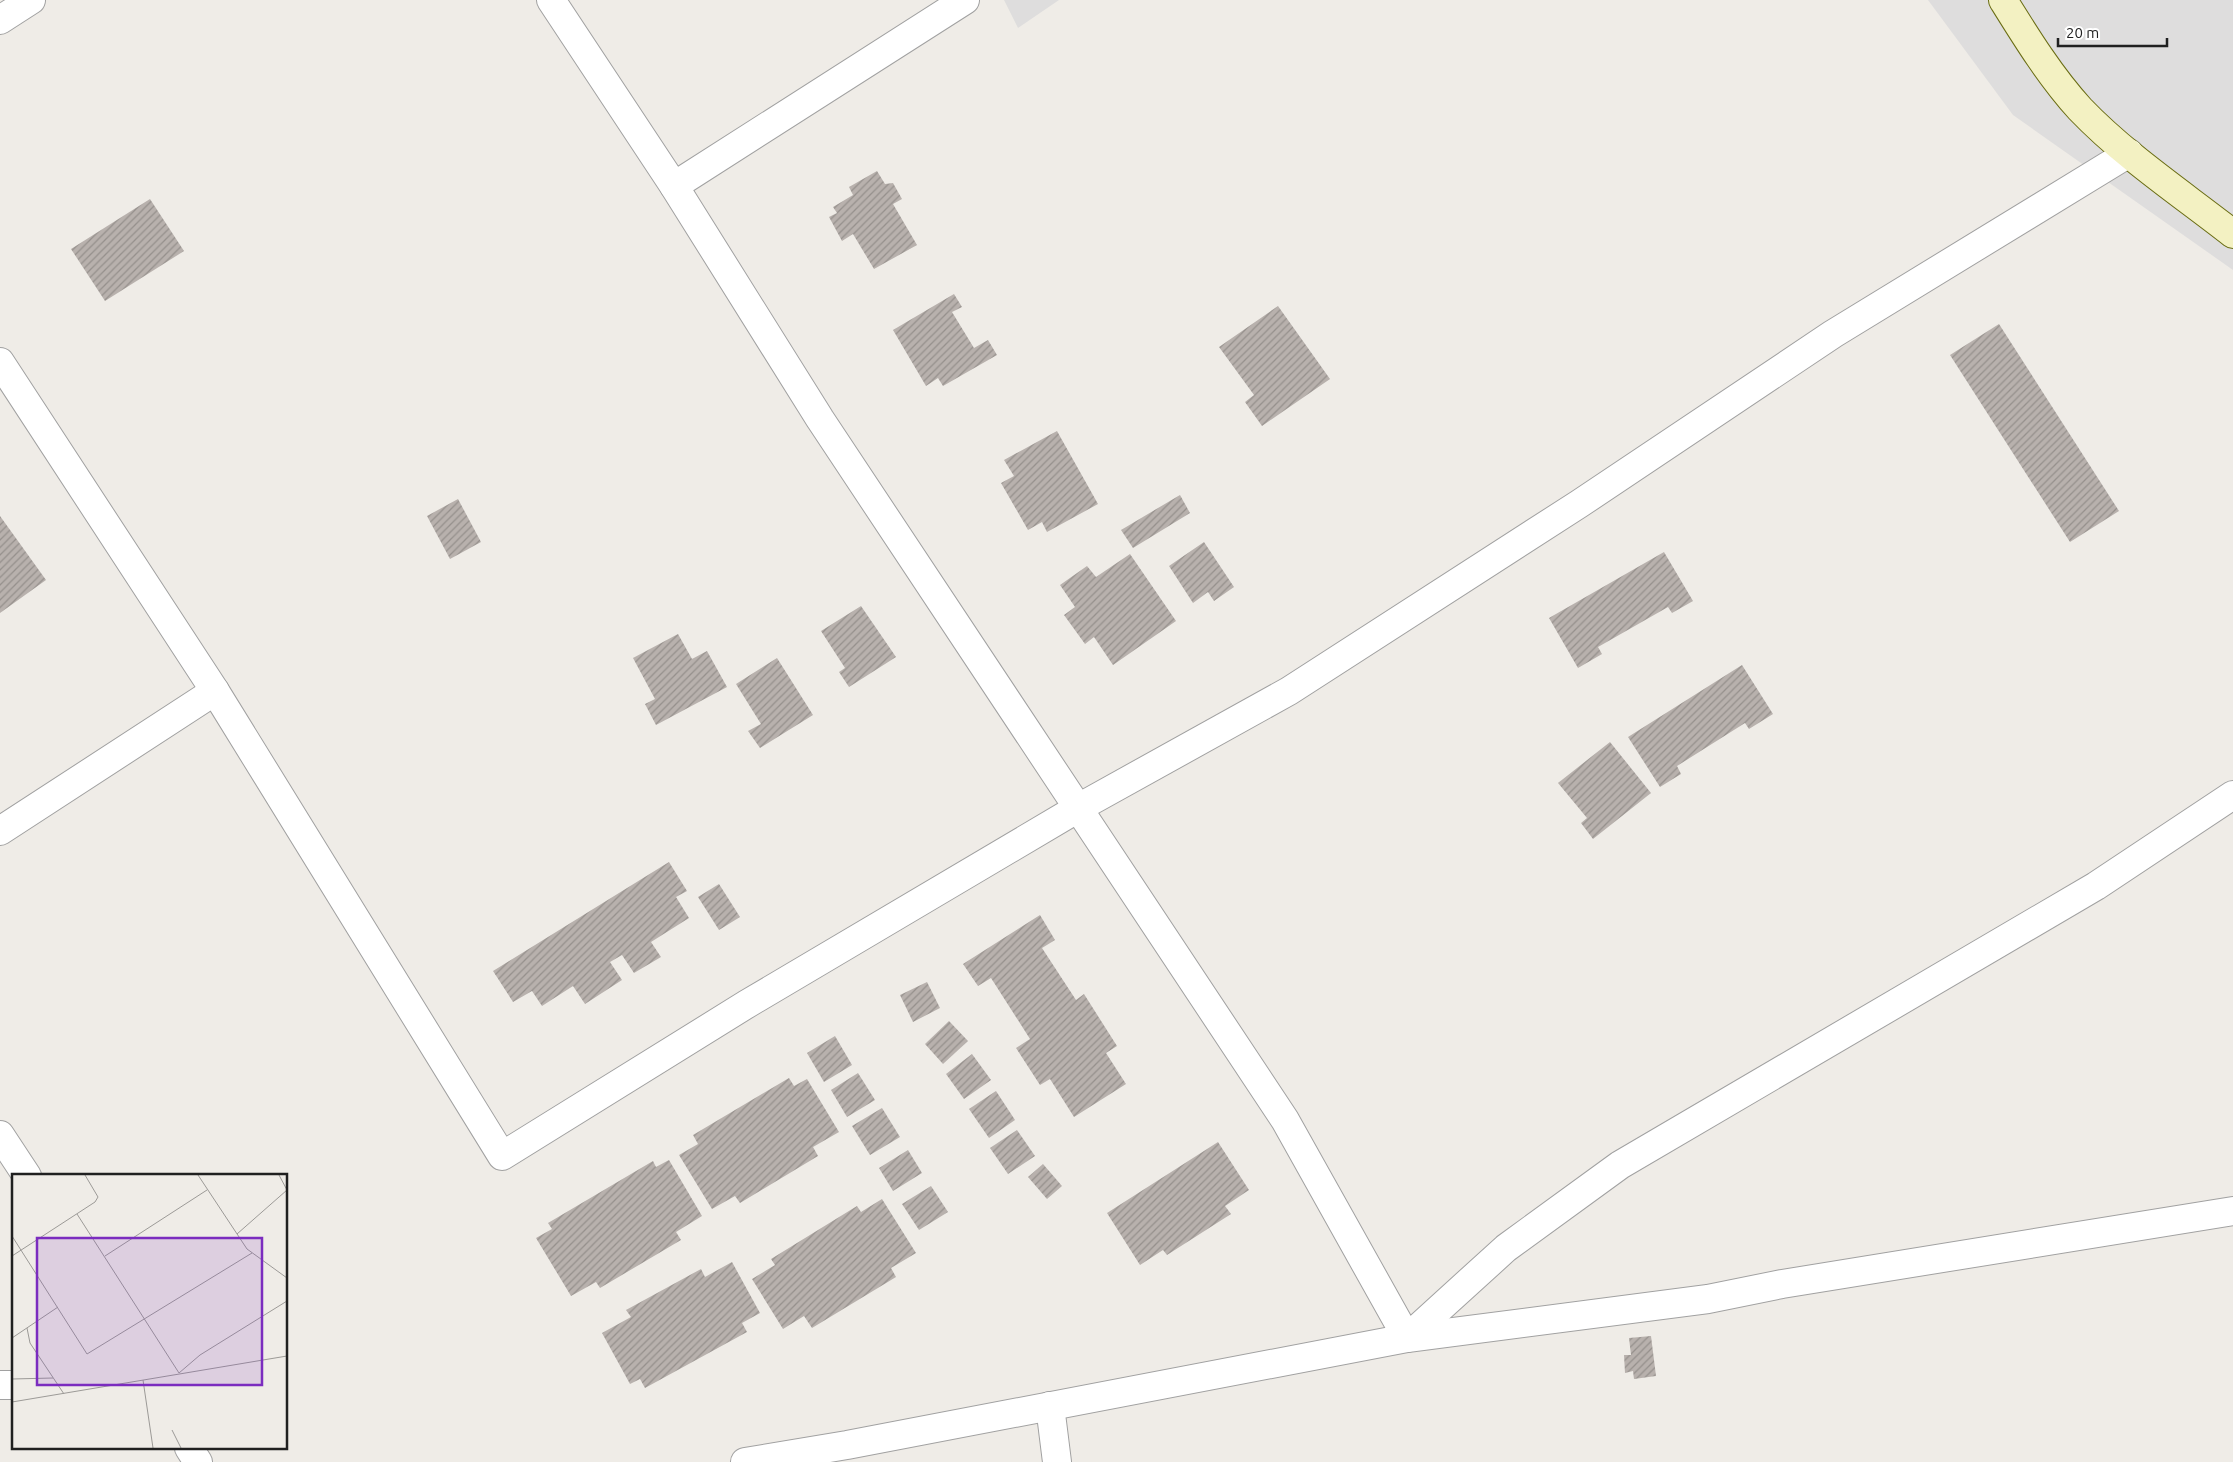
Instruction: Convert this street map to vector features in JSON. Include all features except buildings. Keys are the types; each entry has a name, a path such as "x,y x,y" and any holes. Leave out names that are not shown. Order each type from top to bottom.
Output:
{"street":[{"path":"0,20 31,0"},
{"path":"551,0 674,186 820,419 1080,807 1285,1120 1407,1338"},
{"path":"674,186 965,0"},
{"path":"2003,0 2036,52 2080,108 2129,153 2233,234"},
{"path":"0,362 215,691 502,1156 747,1004 1080,807 1290,691 1580,504 1833,334 2129,153"},
{"path":"0,831 215,691"},
{"path":"1407,1338 1506,1248 1620,1165 2096,886 2233,795"},
{"path":"0,1135 26,1174"},
{"path":"744,1462 847,1445 1407,1338 1708,1299 1782,1284 2233,1211"},
{"path":"1050,1406 1058,1462"},
{"path":"190,1450 198,1462"}],"shaded area":[{"path":"1004,0 1059,0 1018,28"},
{"path":"1928,0 2233,0 2233,270 2013,115"}]}
